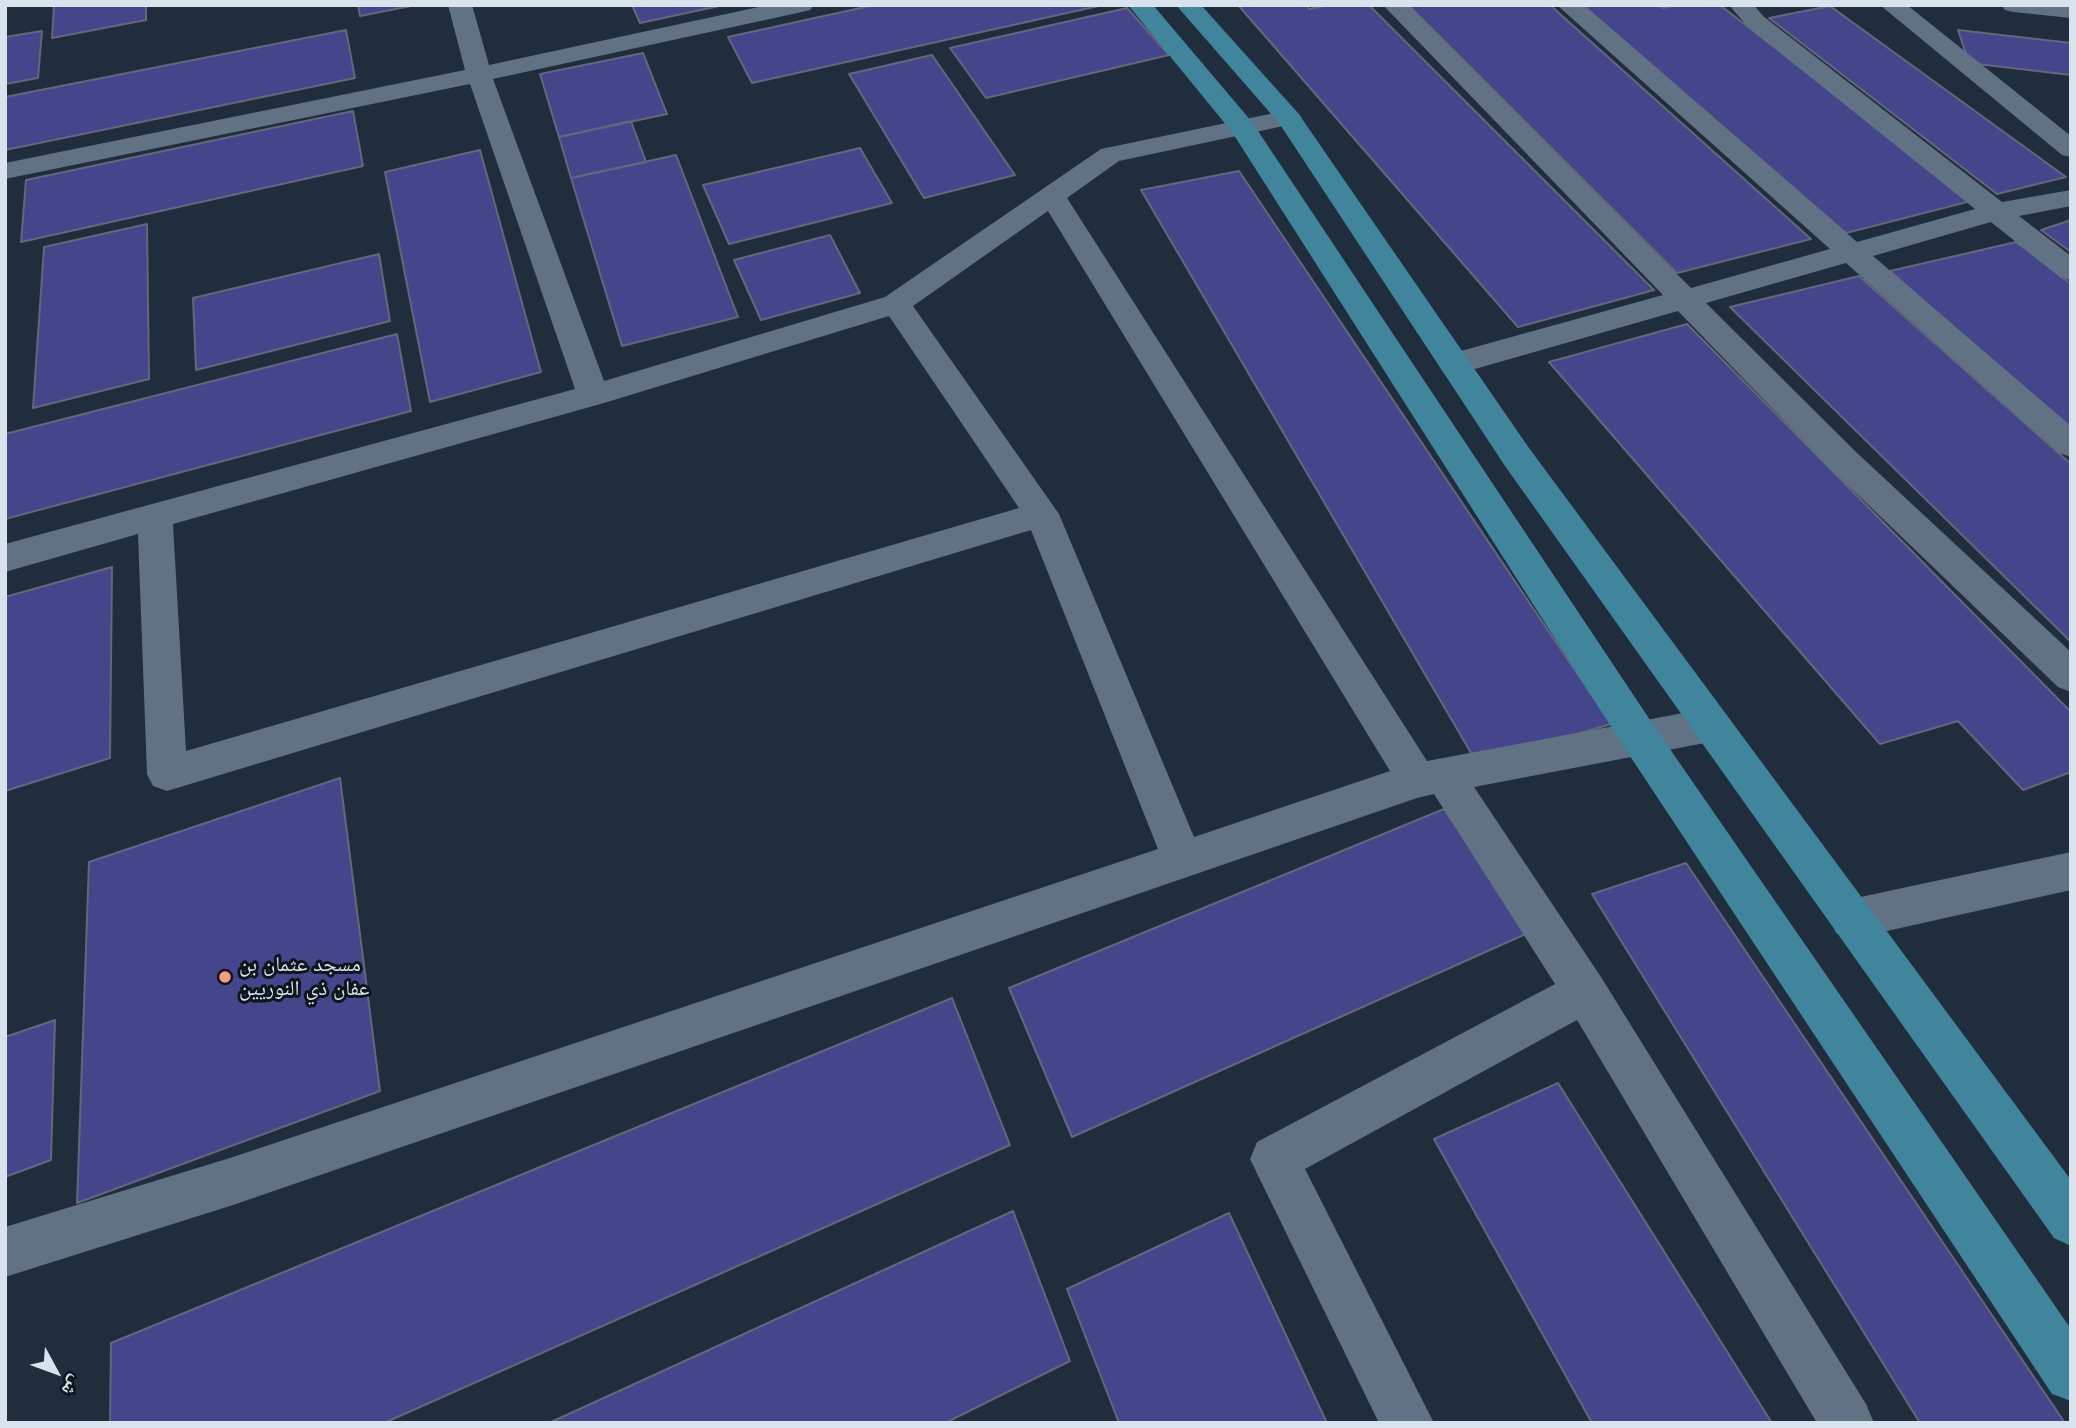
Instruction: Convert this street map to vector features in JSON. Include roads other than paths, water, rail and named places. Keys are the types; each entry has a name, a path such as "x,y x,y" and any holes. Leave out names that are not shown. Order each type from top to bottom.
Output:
{"main road":[{"path":"1140,5 1243,128 1640,738 2071,1375"},
{"path":"1188,5 1289,118 1517,457 2071,1221"}],"street":[{"path":"460,5 479,75 593,396"},
{"path":"5,171 479,75 802,5"},
{"path":"1395,5 1843,460 2071,676"},
{"path":"1569,5 2071,445"},
{"path":"1741,5 1755,21 2071,271"},
{"path":"1892,5 2071,149"},
{"path":"2013,5 2071,11"},
{"path":"5,558 593,396 896,304 1110,155 1289,118"},
{"path":"1052,196 1430,778 1585,992 1847,1423"},
{"path":"1454,364 1995,212 2071,198"},
{"path":"896,304 1042,514 1183,860"},
{"path":"155,516 167,774 1042,514"},
{"path":"5,1252 233,1181 1430,778 1710,725"},
{"path":"1852,919 2071,871"},
{"path":"1407,1423 1274,1159 1585,992"}],"place":[{"name":"مسجد عثمان بن عفان ذي النوريين","path":"225,977"}]}
